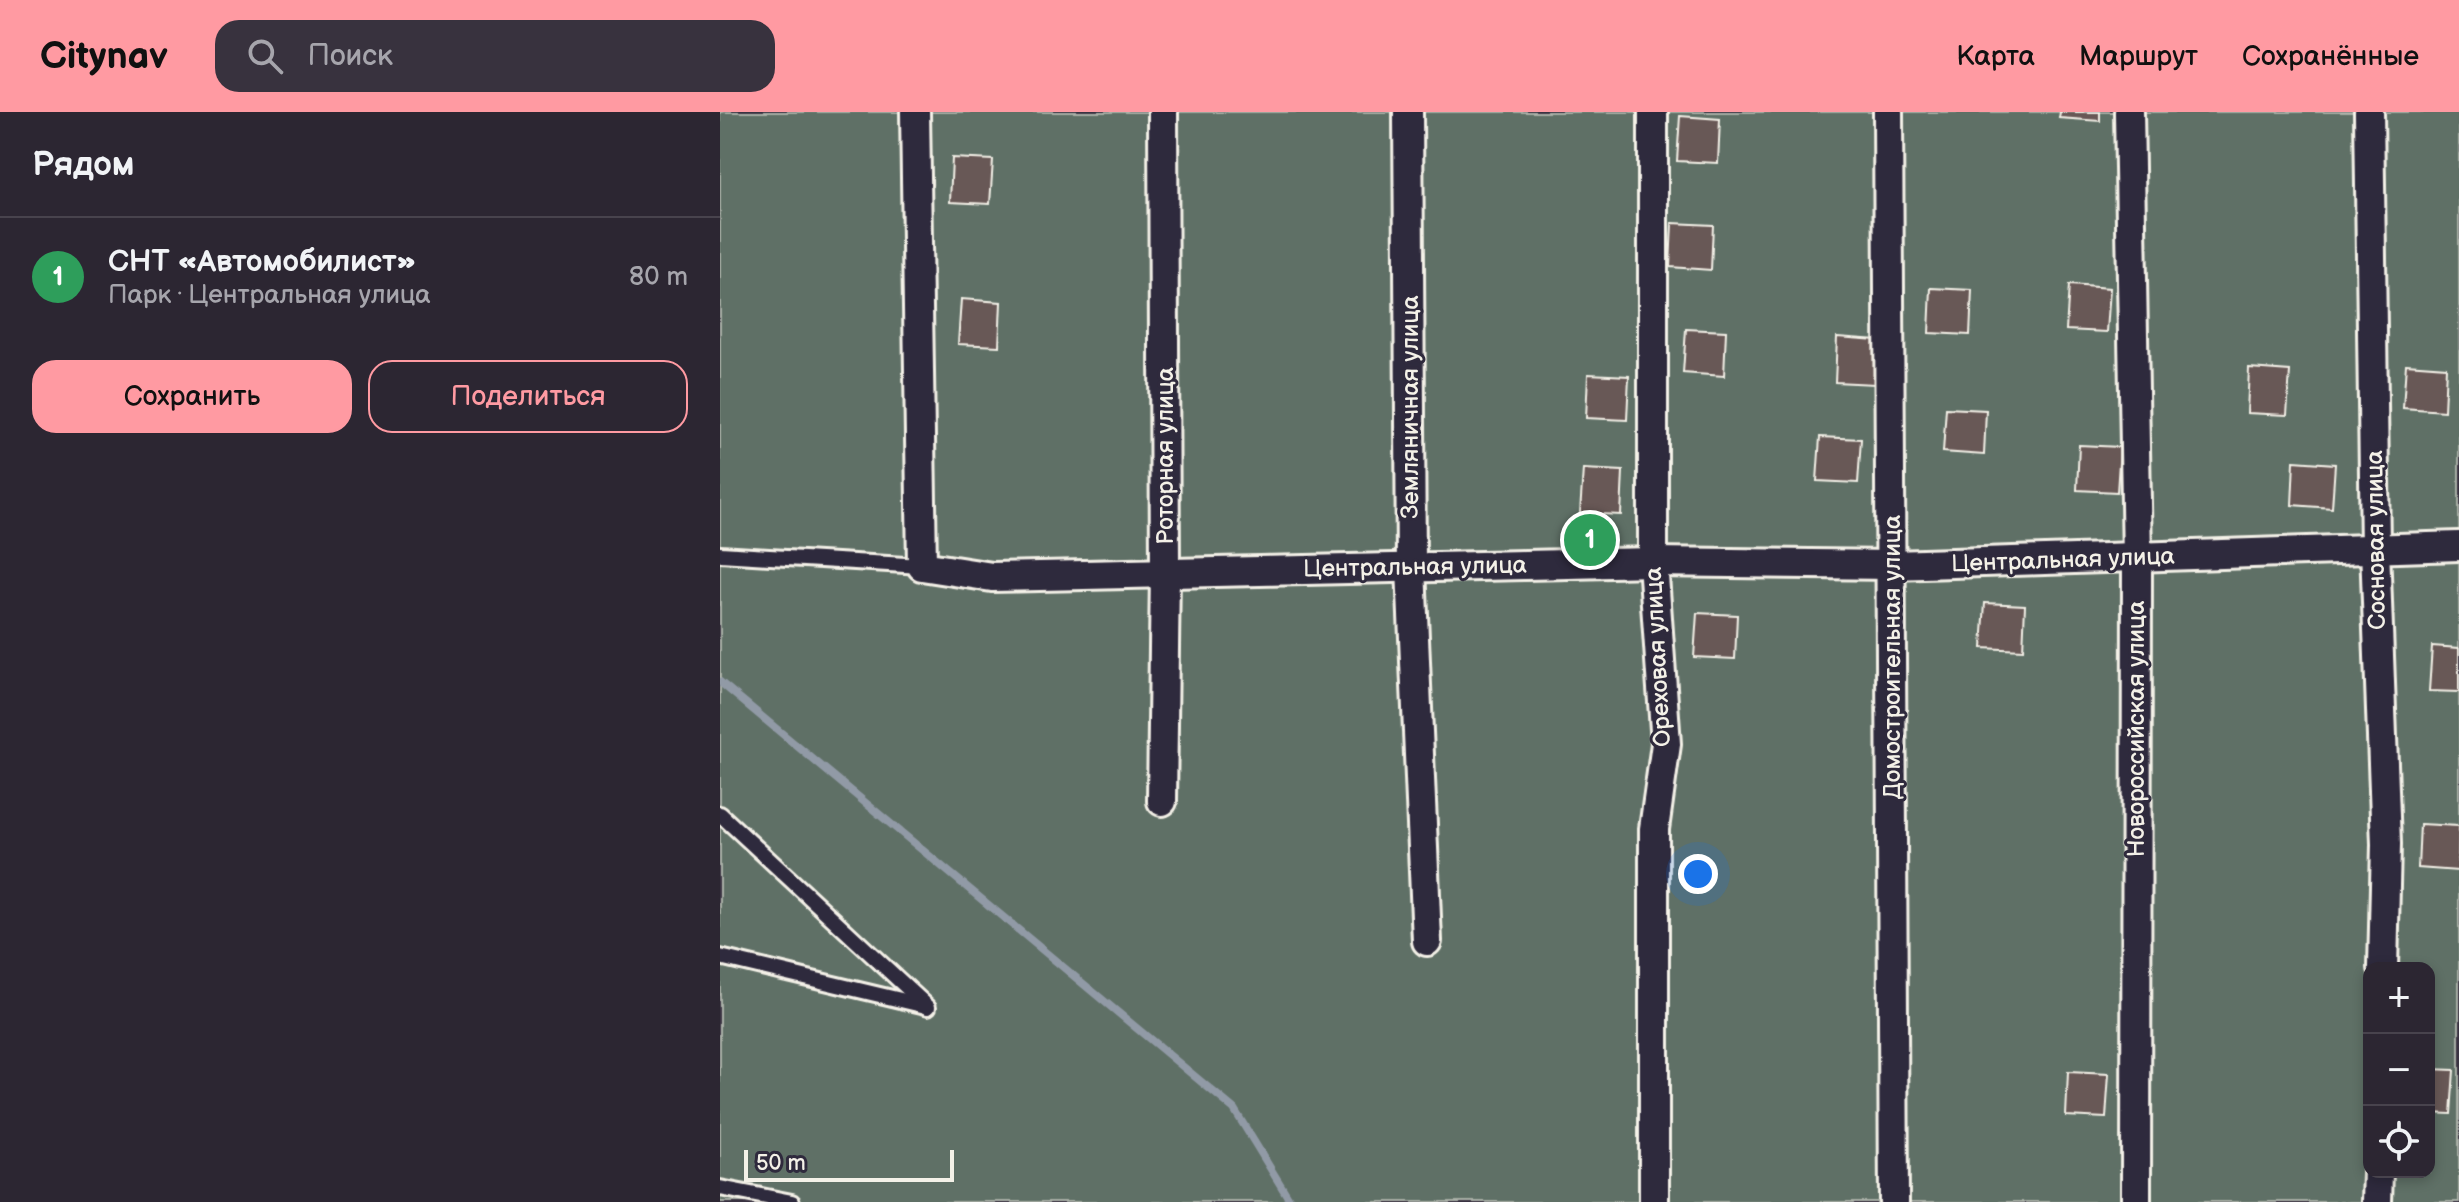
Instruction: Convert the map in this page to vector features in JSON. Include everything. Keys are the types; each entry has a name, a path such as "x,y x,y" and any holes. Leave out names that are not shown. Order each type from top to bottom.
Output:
{"street":[{"path":"915,112 922,566"},
{"name":"Роторная улица","path":"1162,801 1165,571 1163,112"},
{"name":"Земляничная улица","path":"1408,112 1411,568 1427,941"},
{"name":"Ореховая улица","path":"1653,112 1653,562 1666,744 1654,829 1654,1202"},
{"name":"Домостроительная улица","path":"1888,112 1893,565 1890,713 1894,1202"},
{"name":"Новороссийская улица","path":"2129,112 2137,559 2136,1202"},
{"name":"Сосновая улица","path":"2369,112 2375,548 2386,844 2383,962"},
{"name":"Центральная улица","path":"922,566 992,577 1653,562 1893,565 2459,546"},
{"path":"2377,1202 2378,1178"}],"lane":[{"path":"720,554 922,566"},
{"path":"720,814 928,1007 720,957"},
{"path":"720,1188 792,1202"}],"green space":[{"path":"720,112 2459,112 2459,1202 720,1202"}],"building":[{"path":"2060,112 2100,112 2100,121 2059,118"},
{"path":"1680,116 1720,119 1718,163 1677,161"},
{"path":"952,158 993,160 990,204 950,202"},
{"path":"1672,223 1713,225 1711,270 1670,267"},
{"path":"2069,285 2110,288 2107,332 2066,330"},
{"path":"1931,288 1972,290 1970,335 1929,333"},
{"path":"961,299 1001,302 999,346 958,344"},
{"path":"1686,329 1726,331 1724,376 1683,373"},
{"path":"1837,337 1877,340 1875,384 1835,382"},
{"path":"2406,364 2446,367 2444,411 2403,408"},
{"path":"2249,368 2290,371 2287,415 2247,413"},
{"path":"1588,374 1629,376 1627,420 1586,418"},
{"path":"1946,408 1986,410 1984,455 1943,452"},
{"path":"1820,437 1861,439 1858,483 1817,481"},
{"path":"2079,445 2120,447 2117,492 2077,490"},
{"path":"2294,461 2335,464 2332,508 2292,505"},
{"path":"1583,469 1623,471 1621,515 1580,513"},
{"path":"1985,603 2025,605 2023,650 1982,648"},
{"path":"1697,613 1737,615 1735,659 1694,657"},
{"path":"2432,646 2459,648 2459,692 2429,691"},
{"path":"2420,824 2459,826 2458,871 2418,868"},
{"path":"2435,1069 2454,1070 2451,1114 2435,1113"},
{"path":"2068,1072 2109,1074 2106,1118 2066,1116"}],"waterway":[{"path":"720,682 1234,1109 1291,1202"}],"place":[{"name":"СНТ «Автомобилист»","path":"1590,540"}]}
